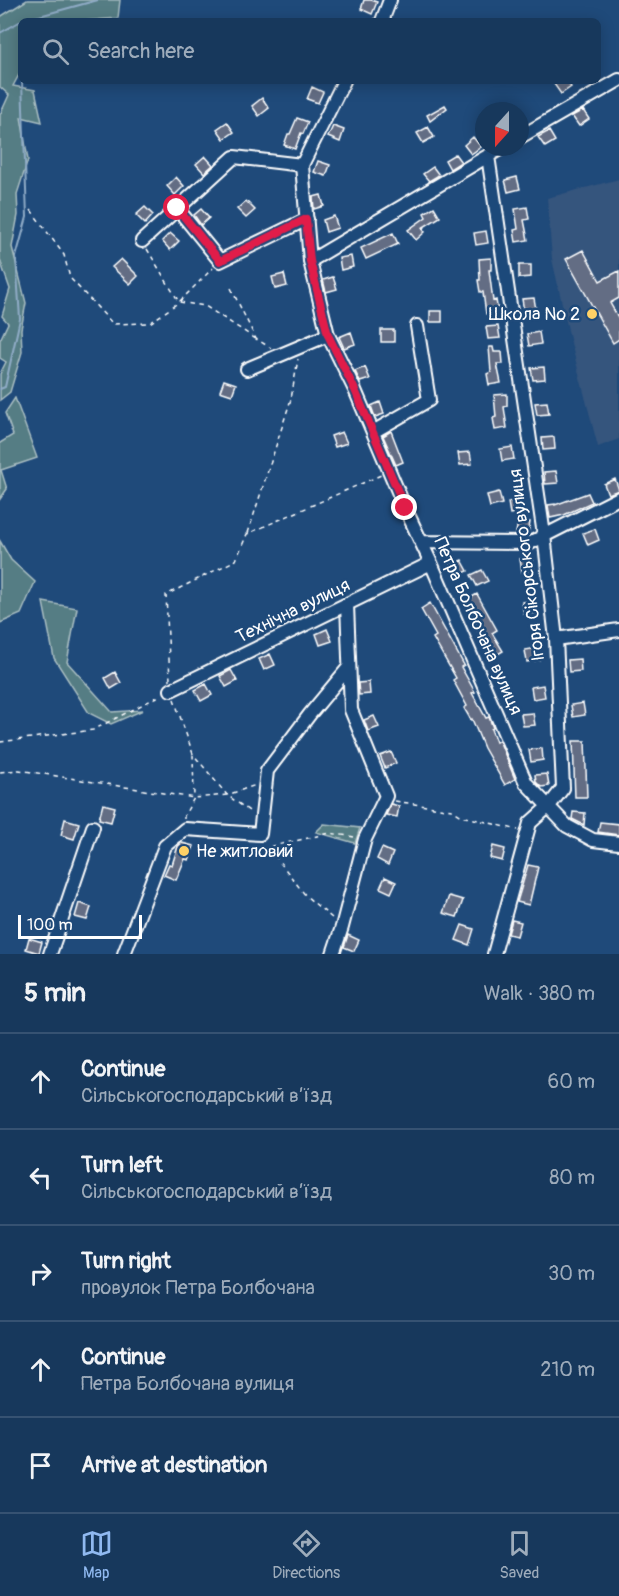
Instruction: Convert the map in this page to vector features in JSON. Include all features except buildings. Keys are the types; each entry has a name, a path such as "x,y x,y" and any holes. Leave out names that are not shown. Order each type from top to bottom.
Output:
{"street":[{"path":"383,18 390,0"},
{"path":"529,132 619,80"},
{"path":"142,241 234,157 302,165 342,84"},
{"path":"310,261 488,156"},
{"name":"Ігоря Сікорського вулиця","path":"488,156 544,535 556,639 562,788 549,807 530,823 494,954"},
{"name":"Петра Болбочана вулиця","path":"302,165 310,261 328,335 355,390 526,783 567,826 593,840 619,843"},
{"path":"177,208 220,261 306,219"},
{"path":"373,432 429,400 417,326"},
{"path":"247,369 328,335"},
{"path":"421,542 530,543 619,498"},
{"name":"Технічна вулиця","path":"171,690 431,563"},
{"path":"333,954 365,839 386,798 351,710 347,604"},
{"path":"556,639 619,630"},
{"path":"124,954 165,846 185,829 260,834 267,771 309,714 349,667"},
{"path":"50,954 93,827"}],"path":[{"path":"31,210 64,255 70,278 113,324 150,323 179,302 220,261"},
{"path":"142,241 179,302"},
{"path":"231,288 256,339"},
{"path":"179,302 205,306 283,354"},
{"path":"262,820 227,795 194,754 171,690 166,595 236,560 247,534 291,399 300,347"},
{"path":"247,534 390,471"},
{"path":"0,742 93,730 171,690"},
{"path":"185,829 184,816 194,798 194,754"},
{"path":"0,772 19,770 194,798 227,795 266,782"},
{"path":"386,798 452,810 462,816 528,832"},
{"path":"342,927 306,896 268,848 330,833 365,839"}],"shaded area":[{"name":"Школа № 2","path":"619,179 619,439 598,447 552,259 547,198"}],"green space":[{"path":"27,0 120,0 118,18 18,18 18,77 13,86 35,90 42,122 21,117 28,160 17,194 18,215 12,247 26,303 21,329 22,352 10,392 0,400 0,374 6,362 0,358 0,340 8,323 2,316 10,289 0,260 0,115 9,95 0,87 0,17"},
{"path":"15,398 37,458 1,470 7,489 0,499 0,443 13,435 5,413"},
{"path":"0,541 11,560 35,582 21,614 0,623"},
{"path":"43,602 77,608 67,662 112,712 143,710 111,724 89,713 54,658"},
{"path":"324,824 360,828 355,843 316,832"}],"waterway":[{"path":"32,18 98,0"},
{"path":"0,33 18,23"},
{"path":"0,389 5,387 20,319 16,257 27,217 22,84"}],"place":[{"name":"Школа № 2","path":"592,314"},
{"name":"Не житловий","path":"184,851"}],"route":[{"path":"177,208 220,261 306,219 310,261 328,335 355,390 405,508"}]}
